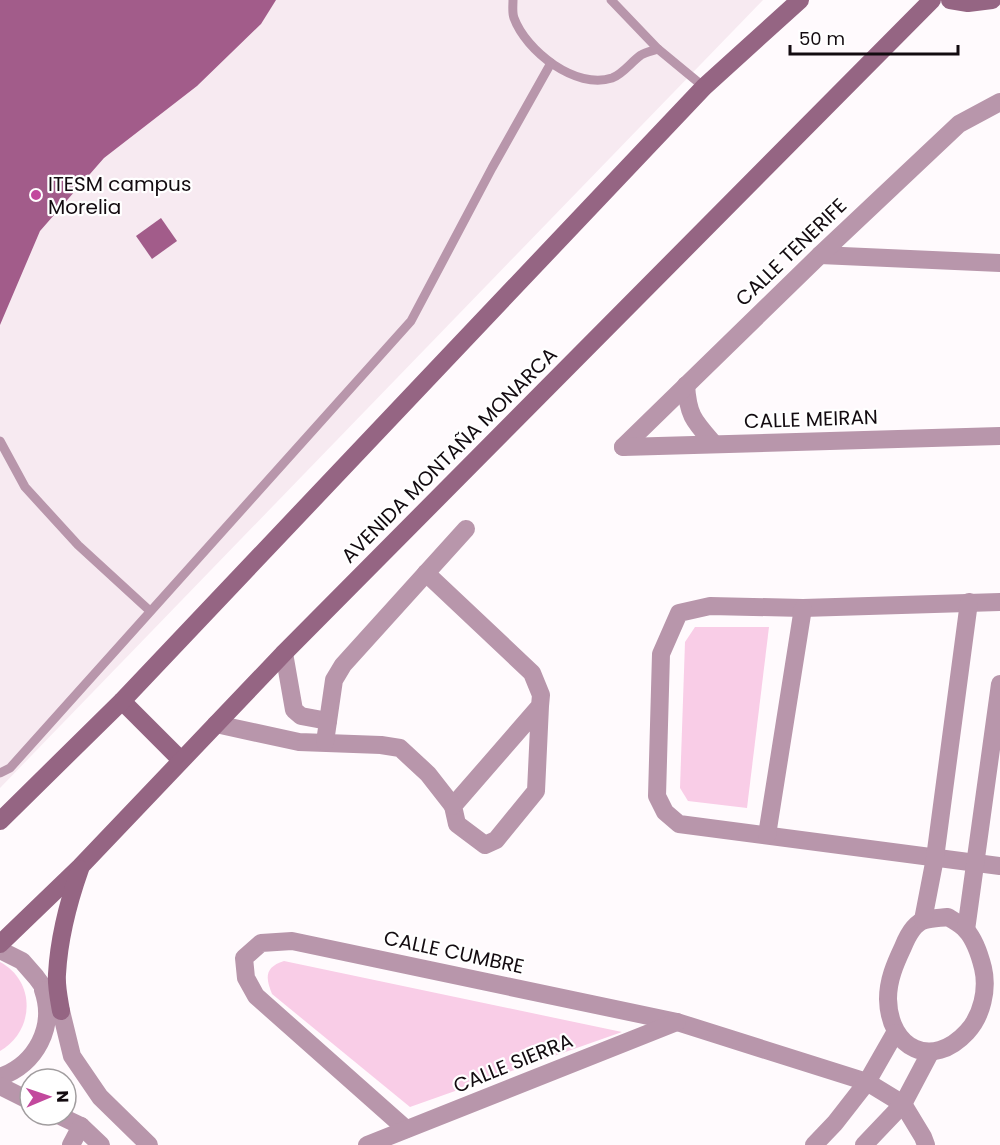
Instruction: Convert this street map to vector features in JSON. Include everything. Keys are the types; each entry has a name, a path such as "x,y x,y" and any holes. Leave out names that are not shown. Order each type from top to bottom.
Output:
{"main road":[{"path":"0,821 122,701 704,87 800,0"},
{"name":"AVENIDA MONTAÑA MONARCA","path":"0,944 80,867 284,653 932,0"},
{"path":"951,0 968,3 992,0"},
{"path":"122,701 181,760"},
{"path":"61,1011 57,976 61,939 68,902 80,867"}],"street":[{"name":"CALLE TENERIFE","path":"623,447 819,255 959,124 1000,102"},
{"path":"819,255 1000,263"},
{"path":"686,385 688,406 695,421 714,444"},
{"name":"CALLE MEIRAN","path":"623,447 1000,436"},
{"path":"325,742 334,680 343,665 466,529"},
{"path":"216,724 299,742 381,745 400,748 428,774 453,806 457,824 485,846 496,840 536,791 541,695 532,673 426,573"},
{"path":"1000,602 803,608 710,606 679,613 661,654 657,796 664,812 679,824 1000,866"},
{"path":"923,920 935,858 969,603"},
{"path":"767,835 803,608"},
{"path":"284,653 294,710 301,716 328,721"},
{"path":"966,930 1000,684"},
{"path":"453,806 540,706"},
{"path":"948,917 966,930 980,957 984,973 984,992 973,1025 959,1041 949,1048 930,1053 910,1047 895,1032 888,1000 891,972 909,933 923,920 948,917"},
{"name":"CALLE CUMBRE","path":"406,1129 256,996 246,978 244,958 261,943 292,941 677,1022 867,1082 895,1100"},
{"path":"0,950 22,962 36,976 47,1009 46,1027 39,1047 17,1069 0,1077"},
{"path":"41,986 61,1011 72,1056 100,1097 149,1145"},
{"path":"46,1027 61,1011"},
{"name":"CALLE SIERRA","path":"367,1145 677,1022"},
{"path":"813,1145 835,1123 867,1082 895,1032"},
{"path":"864,1145 930,1053"},
{"path":"0,1086 18,1095"},
{"path":"895,1100 923,1137 926,1145"},
{"path":"78,1125 101,1145"},
{"path":"71,1145 81,1126"}],"lane":[{"path":"513,0 513,16 528,44 551,63 584,80 599,81 615,77 639,56 658,49"},
{"path":"612,0 658,49 704,87"},
{"path":"0,773 10,768 411,321 551,63"},
{"path":"0,441 25,487 78,545 150,611"}],"shaded area":[{"path":"0,0 763,0 0,788"},
{"path":"695,627 769,627 747,808 688,801 680,788 685,642"},
{"path":"284,961 622,1032 410,1107 272,994 268,983 268,973 273,966"},
{"path":"0,962 12,970 20,981 27,1006 20,1031 12,1042 0,1051"}],"building":[{"name":"ITESM campus Morelia","path":"0,0 276,0 261,24 197,86 104,158 40,231 0,325"},
{"path":"161,218 177,241 152,259 136,236"}],"place":[{"name":"ITESM campus Morelia","path":"36,195"}]}
